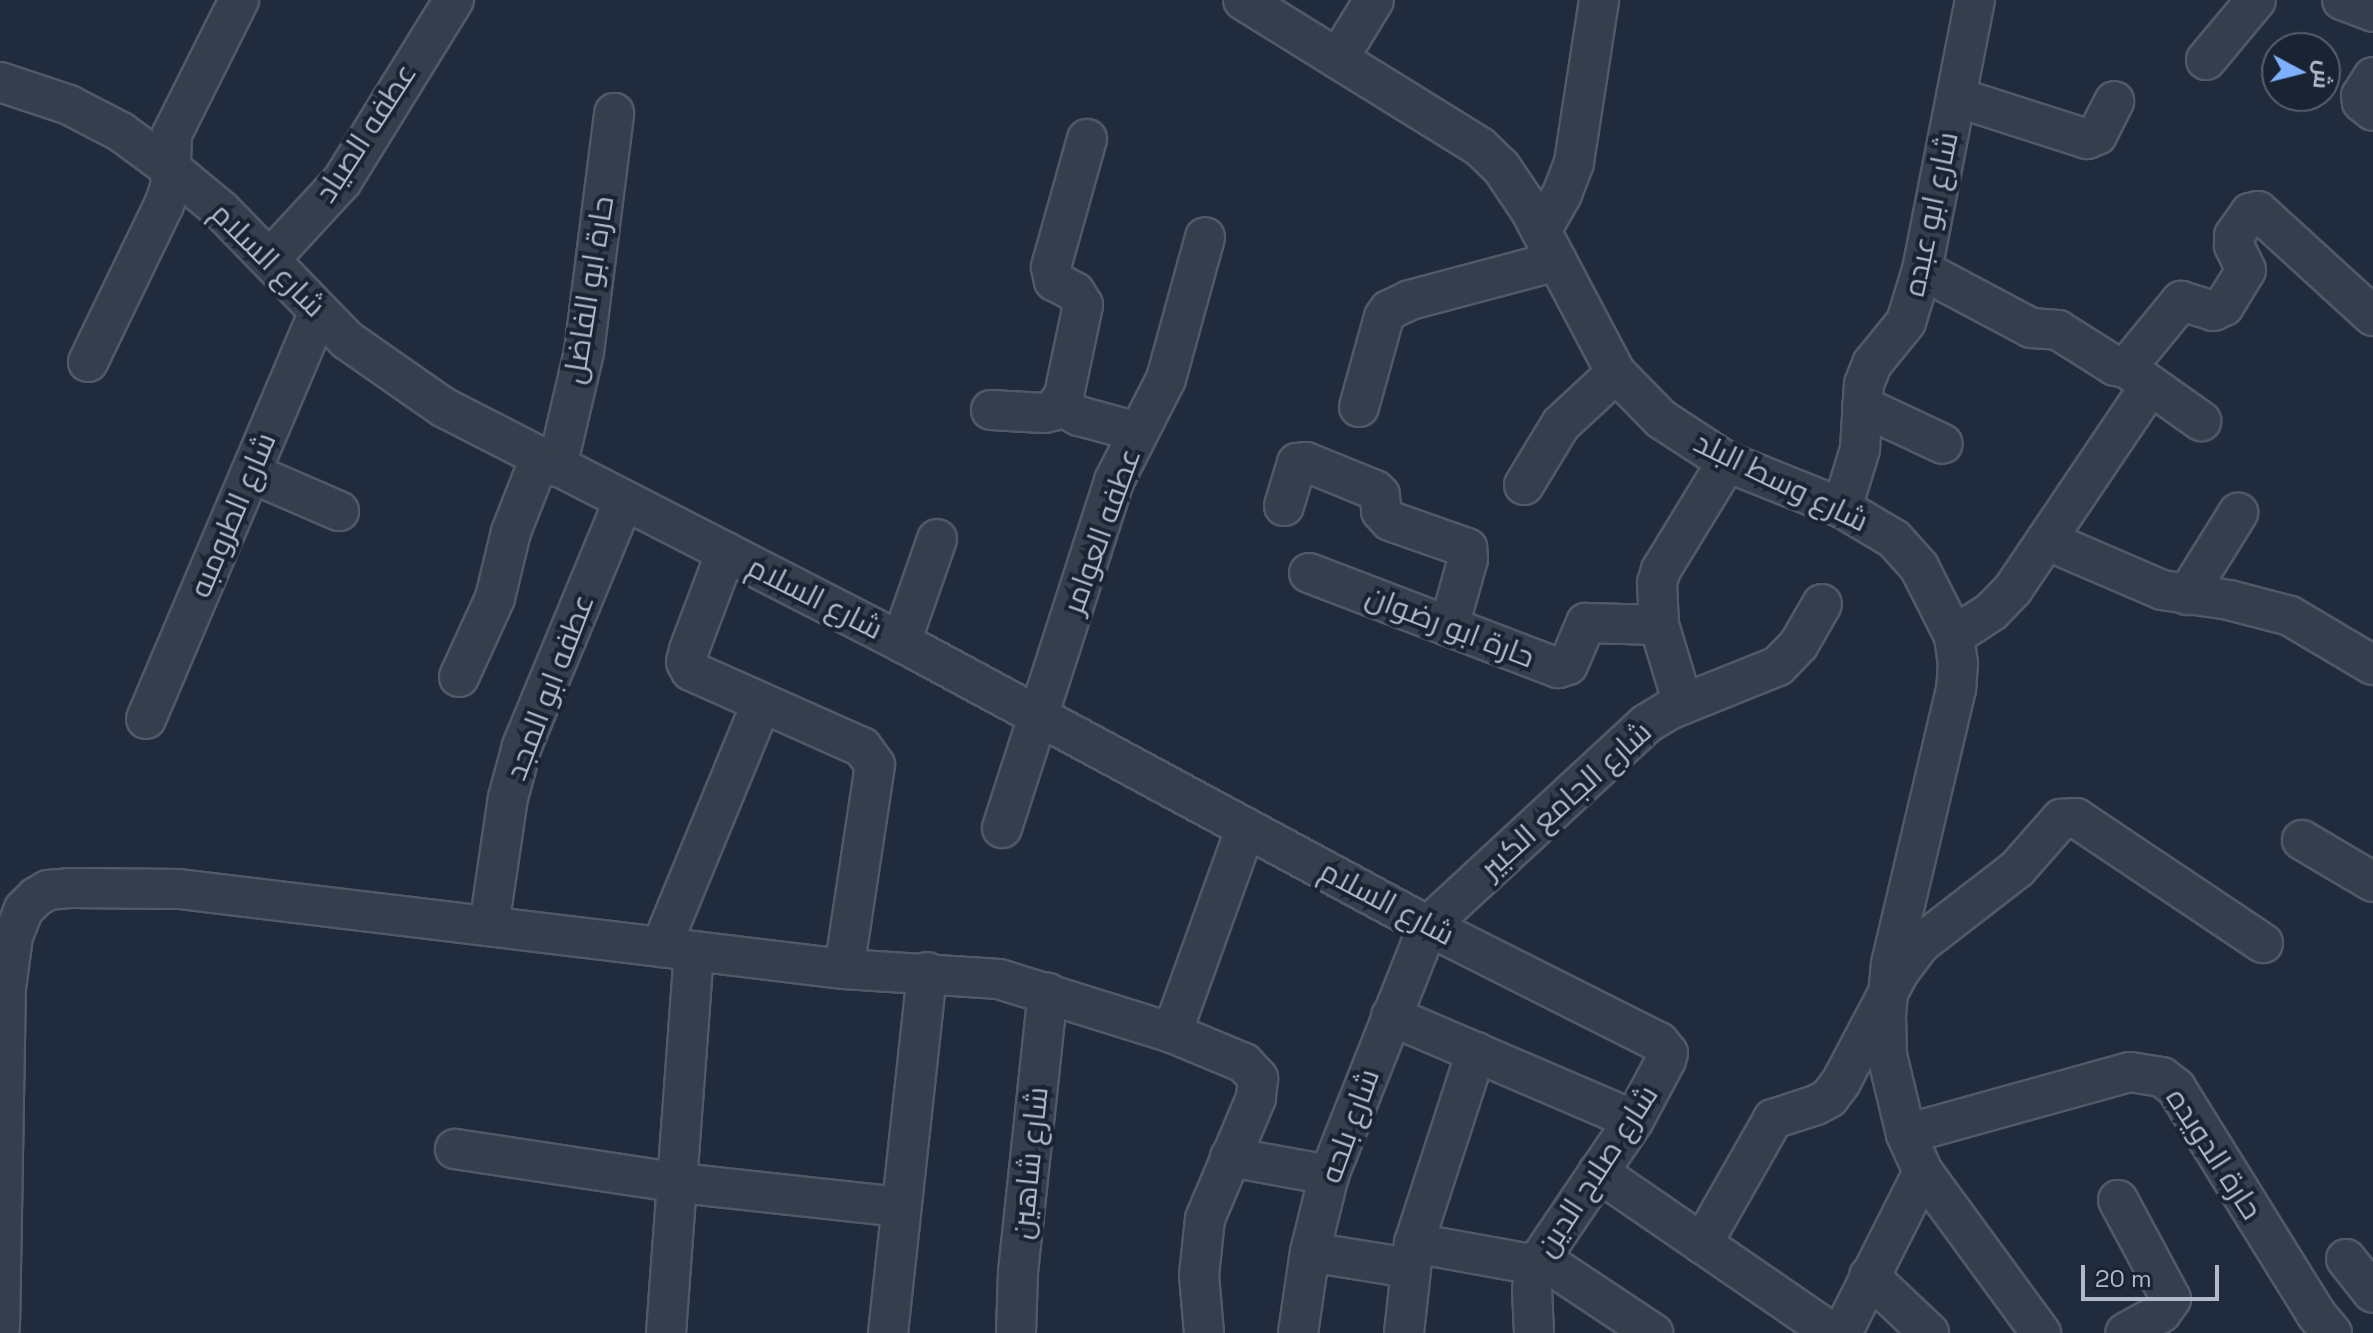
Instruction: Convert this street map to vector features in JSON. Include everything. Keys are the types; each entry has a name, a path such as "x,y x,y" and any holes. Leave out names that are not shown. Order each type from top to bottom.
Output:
{"street":[{"path":"88,362 164,205 170,188 172,134 239,0"},
{"name":"عطفه الصياد","path":"270,259 342,181 454,0"},
{"name":"شارع وسط البلد","path":"1243,0 1480,147 1518,190 1616,373 1661,419 1727,462 1842,508 1894,539 1919,567 1954,636 1958,663 1956,689 1891,964 1887,1055 1906,1134 1923,1172 2041,1333"},
{"path":"1338,59 1374,0"},
{"path":"1359,407 1384,317 1389,310 1549,246 1574,162 1599,0"},
{"name":"شارع ابو عبده","path":"1842,508 1860,449 1864,384 1872,364 1906,322 1922,270 1975,0"},
{"path":"2206,60 2256,0"},
{"path":"2342,0 2373,12"},
{"path":"2373,77 2361,96 2362,102 2373,111"},
{"name":"شارع السلام","path":"0,82 69,105 121,132 222,211 347,340 443,407 901,642 1428,926 1659,1042 1668,1053 1666,1060"},
{"path":"1956,97 2087,139 2097,135 2114,101"},
{"name":"حارة ابو الفاضل","path":"459,677 495,598 511,532 548,462 584,352 614,113"},
{"path":"991,410 1044,413 1059,405 1083,305 1075,292 1054,281 1051,267 1087,139"},
{"path":"1954,636 2003,600 2046,540 2181,301 2213,311 2224,306 2246,267 2232,241 2254,211 2262,212 2373,316"},
{"name":"عطفه العوامر","path":"1002,828 1114,481 1166,379 1205,237"},
{"path":"1922,270 2031,328 2058,330 2138,377 2201,421"},
{"name":"شارع الطرومبه","path":"146,719 319,312"},
{"path":"1524,485 1561,424 1616,373"},
{"path":"1059,405 1079,416 1138,432"},
{"path":"1862,406 1943,444"},
{"path":"1284,506 1297,463 1306,462 1375,490 1380,495 1381,511 1390,521 1467,548 1468,559 1449,626"},
{"path":"1683,704 1659,625 1656,597 1661,570 1727,462"},
{"path":"251,473 339,511"},
{"name":"عطفه ابو المجد","path":"489,926 508,798 519,754 624,500"},
{"path":"2187,595 2238,513"},
{"path":"901,642 937,539"},
{"path":"2046,540 2162,590 2229,600 2290,616 2370,657"},
{"path":"726,552 686,662 700,678 862,747 875,765 844,969"},
{"name":"حارة ابو رضوان","path":"1309,573 1563,668 1568,665 1586,623 1599,620 1659,625"},
{"name":"شارع الجامع الكبير","path":"1428,926 1646,724 1683,704 1778,666 1799,644 1822,604"},
{"path":"666,1333 679,1183 678,949 761,704"},
{"path":"1702,1244 1773,1119 1829,1098 1920,944 2017,869 2055,823 2069,817 2263,943"},
{"path":"1172,1033 1246,828"},
{"path":"2302,840 2373,882"},
{"path":"0,1327 6,988 13,936 24,909 36,897 48,890 70,888 179,889 844,969 999,979 1172,1033 1244,1063 1258,1078 1259,1089 1212,1196 1201,1243 1204,1333"},
{"name":"شارع بلحه","path":"1298,1333 1310,1252 1329,1175 1428,926"},
{"path":"888,1333 927,972"},
{"name":"شارع شاهين","path":"1016,1333 1018,1272 1048,993"},
{"path":"1391,1016 1634,1120"},
{"path":"1404,1333 1412,1255 1476,1052"},
{"name":"شارع صلاح الدين","path":"1534,1333 1532,1290 1538,1262 1634,1120 1666,1060"},
{"name":"حارة الدويده","path":"1906,1134 2130,1072 2162,1077 2176,1088 2316,1327"},
{"path":"455,1149 679,1183 901,1207"},
{"path":"1230,1157 1329,1175"},
{"path":"1598,1172 1832,1333"},
{"path":"1842,1333 1923,1172"},
{"path":"2118,1200 2171,1299 2161,1313 2125,1333"},
{"path":"1310,1252 1538,1262 1653,1333"},
{"path":"2346,1259 2373,1293"},
{"path":"1869,1276 1929,1333"}]}
